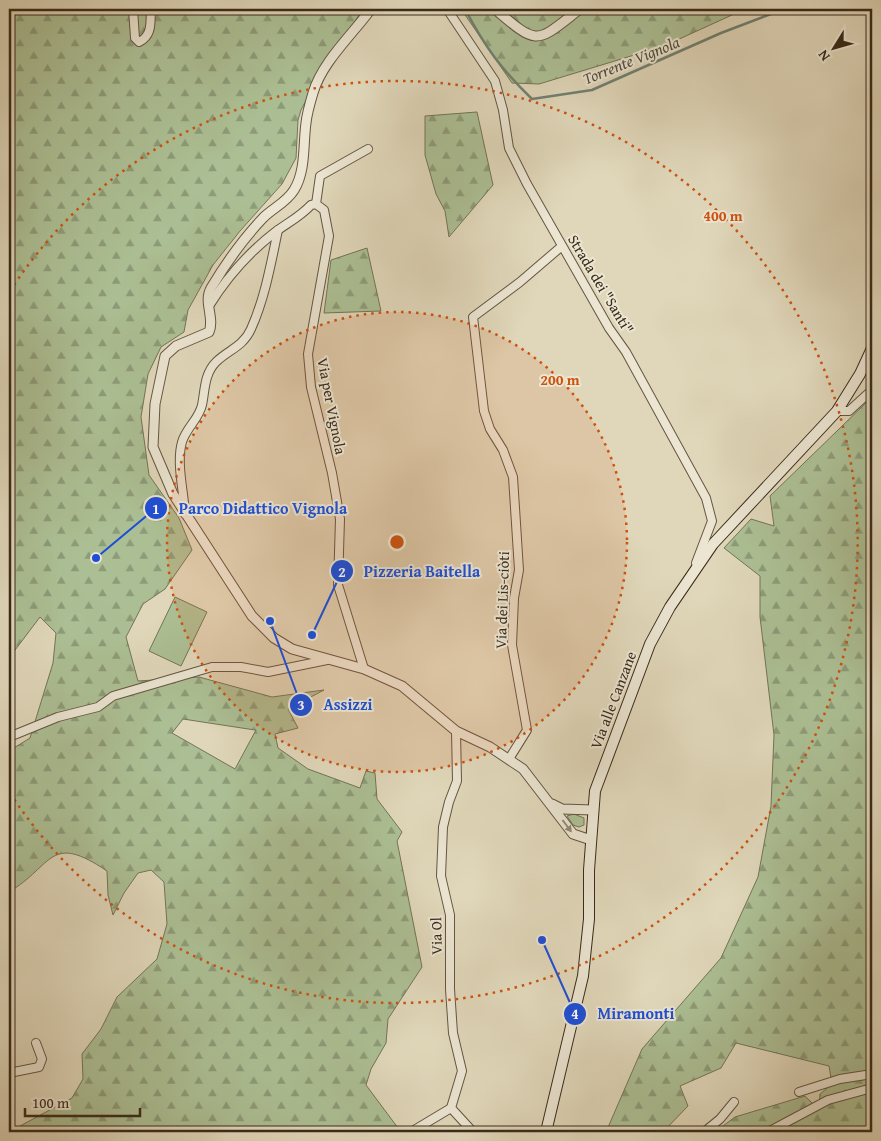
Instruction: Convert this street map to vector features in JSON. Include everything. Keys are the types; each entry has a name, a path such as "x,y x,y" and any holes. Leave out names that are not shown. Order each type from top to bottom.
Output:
{"main road":[{"name":"Via alle Canzane","path":"546,1132 583,976 589,919 591,840 595,791 650,644 670,607 713,544 837,411 860,374 872,348"}],"street":[{"path":"133,9 135,38 139,42 145,39 150,32 151,9"},
{"path":"371,9 328,64 314,91 306,123 302,160 294,190 254,228 232,255 211,289 209,306 212,325 209,332 176,346 165,356 155,404 153,439 156,459 186,516 252,616 274,638 292,649 364,669 402,686 456,731 490,747 530,776 573,834 591,840"},
{"name":"Strada dei \"Santi\"","path":"447,9 495,81 503,110 509,148 609,328 626,352 706,498 712,521 691,575"},
{"path":"495,9 528,35 537,37 549,33 580,9"},
{"path":"209,306 227,278 278,230 299,218 312,205 316,204 320,176 368,149"},
{"name":"Via per Vignola","path":"316,204 324,210 330,236 308,354 311,387 332,473 340,518 338,585 364,669"},
{"path":"186,516 181,456 182,443 202,406 204,389 211,370 216,362 243,343 251,329 264,293 278,230"},
{"name":"Via dei Lis-ciòti","path":"509,759 527,730 512,645 514,598 519,570 516,523 512,476 503,450 490,429 484,411 473,317 520,282 562,246"},
{"path":"837,411 849,411 872,390"},
{"path":"9,737 58,717 98,707 113,696 212,667 241,667 268,672 329,659"},
{"name":"Via Ol","path":"451,1108 462,1070 453,1033 450,989 450,915 441,876 443,827 448,802 457,781 456,731"},
{"path":"550,803 562,809 593,810"},
{"path":"9,1073 39,1067 42,1059 36,1043"},
{"path":"799,1092 840,1080 872,1074"},
{"path":"768,1132 828,1100 872,1088"},
{"path":"704,1132 720,1119 734,1102"},
{"path":"411,1132 451,1108 473,1132"}],"green space":[{"path":"9,9 363,9 318,78 301,110 298,120 296,158 282,184 213,265 188,310 184,332 161,347 148,374 141,417 149,475 179,518 192,550 165,589 143,604 126,637 138,681 199,677 272,697 324,690 288,709 298,728 275,734 278,748 308,769 360,788 366,771 375,773 377,799 402,832 397,841 422,967 388,1019 386,1043 371,1069 366,1085 401,1132 9,1132 72,1098 83,1079 82,1054 101,1029 117,997 157,959 167,924 164,882 151,870 138,873 124,893 113,915 108,895 107,871 74,854 62,853 53,857 24,882 9,892 9,751 30,738 53,663 56,633 40,617 9,658","holes":["183,719 256,730 235,769 172,733"]},
{"path":"461,9 745,9 664,46 539,84 512,83"},
{"path":"477,112 493,185 449,237 445,211 436,194 425,155 425,116"},
{"path":"367,248 381,311 324,313 331,260"},
{"path":"872,397 872,1132 715,1132 735,1117 805,1096 819,1110 820,1094 832,1084 829,1066 736,1043 721,1068 680,1086 688,1106 663,1132 606,1132 642,1049 721,958 758,877 771,806 774,735 760,617 760,576 724,548 751,519 774,526 770,496"},
{"path":"175,597 207,612 181,666 149,651"},
{"path":"574,814 584,818 584,825 579,827 573,825 567,816"}],"waterway":[{"name":"Torrente Vignola","path":"465,9 494,57 532,99 592,90 721,33 784,9"}],"place":[{"name":"Parco Didattico Vignola","path":"96,558"},
{"name":"Assizzi","path":"270,621"},
{"name":"Pizzeria Baitella","path":"312,635"},
{"name":"Miramonti","path":"542,940"}]}
